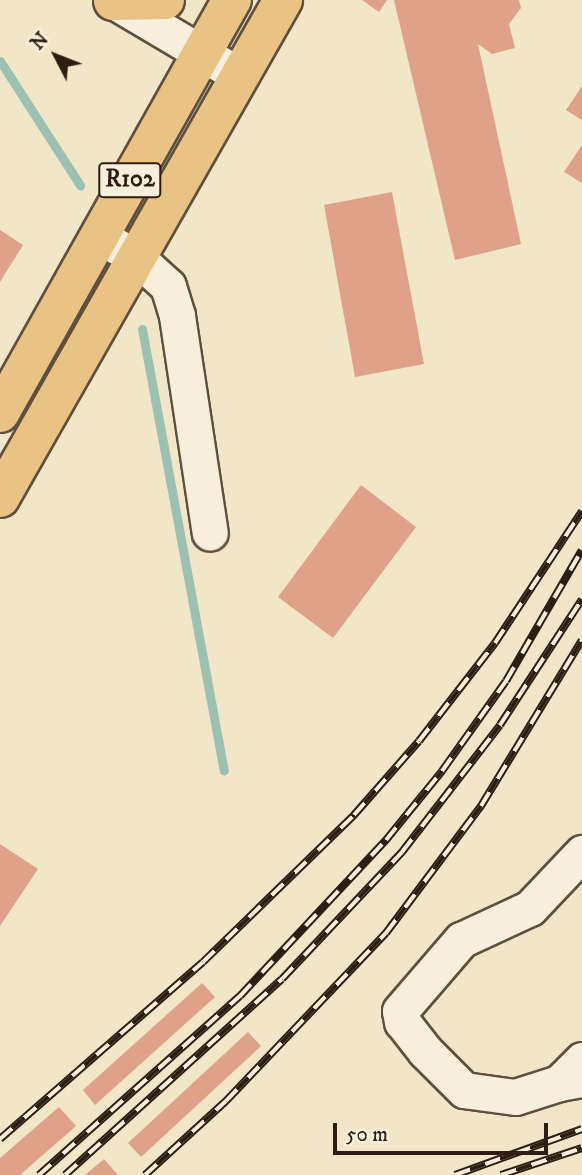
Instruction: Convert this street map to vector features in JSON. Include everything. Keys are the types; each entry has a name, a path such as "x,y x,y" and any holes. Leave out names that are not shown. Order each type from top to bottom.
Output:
{"main road":[{"path":"112,0 165,0"},
{"name":"R102","path":"0,413 232,0"},
{"name":"R102","path":"0,498 283,0"}],"lane":[{"path":"112,0 239,75"},
{"path":"98,236 136,257 168,286 177,316 210,533"},
{"path":"574,1074 515,1097 464,1090 425,1051 402,1022 400,1010 461,940 530,908 582,853"}],"building":[{"path":"362,0 387,0 379,12"},
{"path":"394,0 519,0 521,8 509,24 515,48 492,54 478,44 521,244 455,260"},
{"path":"582,86 582,120 566,110"},
{"path":"582,145 582,183 564,172"},
{"path":"392,192 424,364 355,377 324,205"},
{"path":"0,230 23,245 0,282"},
{"path":"361,485 416,527 333,638 278,597"},
{"path":"0,844 38,869 0,926"},
{"path":"202,983 215,997 95,1105 83,1090"},
{"path":"248,1032 261,1046 141,1157 128,1143"},
{"path":"59,1107 76,1126 20,1175 0,1175 0,1158"},
{"path":"104,1159 118,1175 85,1175"}],"waterway":[{"path":"0,61 80,185"},
{"path":"142,329 224,770"}],"railway":[{"path":"0,1139 203,962 354,815 419,741 495,643 582,511"},
{"path":"39,1175 240,996 386,840 442,771 506,681 582,550"},
{"path":"65,1175 282,979 402,852 500,725 582,599"},
{"path":"145,1175 226,1101 386,933 481,806 582,640"},
{"path":"455,1175 582,1129"},
{"path":"501,1175 582,1148"}]}
